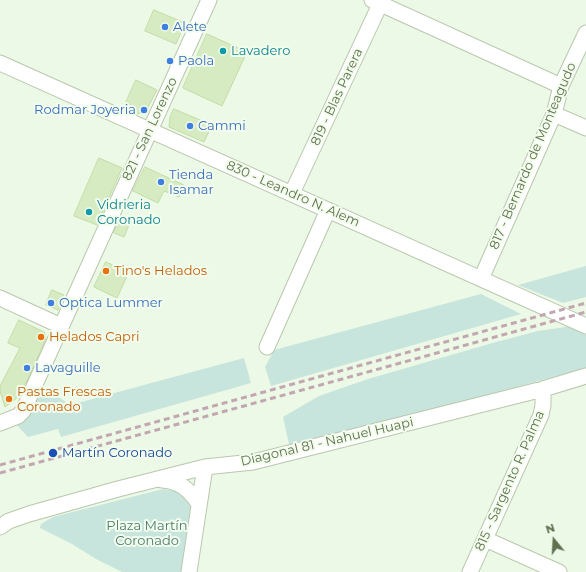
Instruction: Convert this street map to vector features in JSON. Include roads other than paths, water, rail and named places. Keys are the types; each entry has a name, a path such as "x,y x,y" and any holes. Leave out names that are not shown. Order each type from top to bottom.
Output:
{"street":[{"name":"821 - San Lorenzo","path":"0,423 18,416 23,411 209,0"},
{"path":"378,1 561,86"},
{"name":"819 - Blas Parera","path":"292,193 378,1"},
{"name":"817 - Bernardo de Monteagudo","path":"481,279 554,114 561,86 586,33"},
{"name":"830 - Leandro N. Alem","path":"0,63 586,326"},
{"path":"554,114 586,128"},
{"path":"267,347 328,210"},
{"path":"0,298 61,326"},
{"name":"Diagonal 81 - Nahuel Huapi","path":"0,527 9,521 29,514 118,489 205,467 253,462 543,389 586,376"},
{"name":"815 - Sargento R. Palma","path":"470,572 541,415 543,405 543,389"},
{"path":"189,572 205,467"},
{"path":"159,479 171,480 183,486 192,494 199,504"},
{"path":"486,539 559,572"}],"railway":[{"path":"0,465 586,303"},
{"path":"0,473 586,312"}],"place":[{"name":"Alete","path":"165,27"},
{"name":"Lavadero","path":"223,51"},
{"name":"Paola","path":"170,61"},
{"name":"Rodmar Joyeria","path":"144,110"},
{"name":"Cammi","path":"190,126"},
{"name":"Tienda Isamar","path":"161,182"},
{"name":"Vidrieria Coronado","path":"89,212"},
{"name":"Tino's Helados","path":"106,271"},
{"name":"Optica Lummer","path":"51,303"},
{"name":"Helados Capri","path":"41,337"},
{"name":"Lavaguille","path":"27,368"},
{"name":"Pastas Frescas Coronado","path":"9,399"},
{"name":"Martín Coronado","path":"53,453"}],"park label":[{"name":"Plaza Martín Coronado","path":"147,534"}]}
